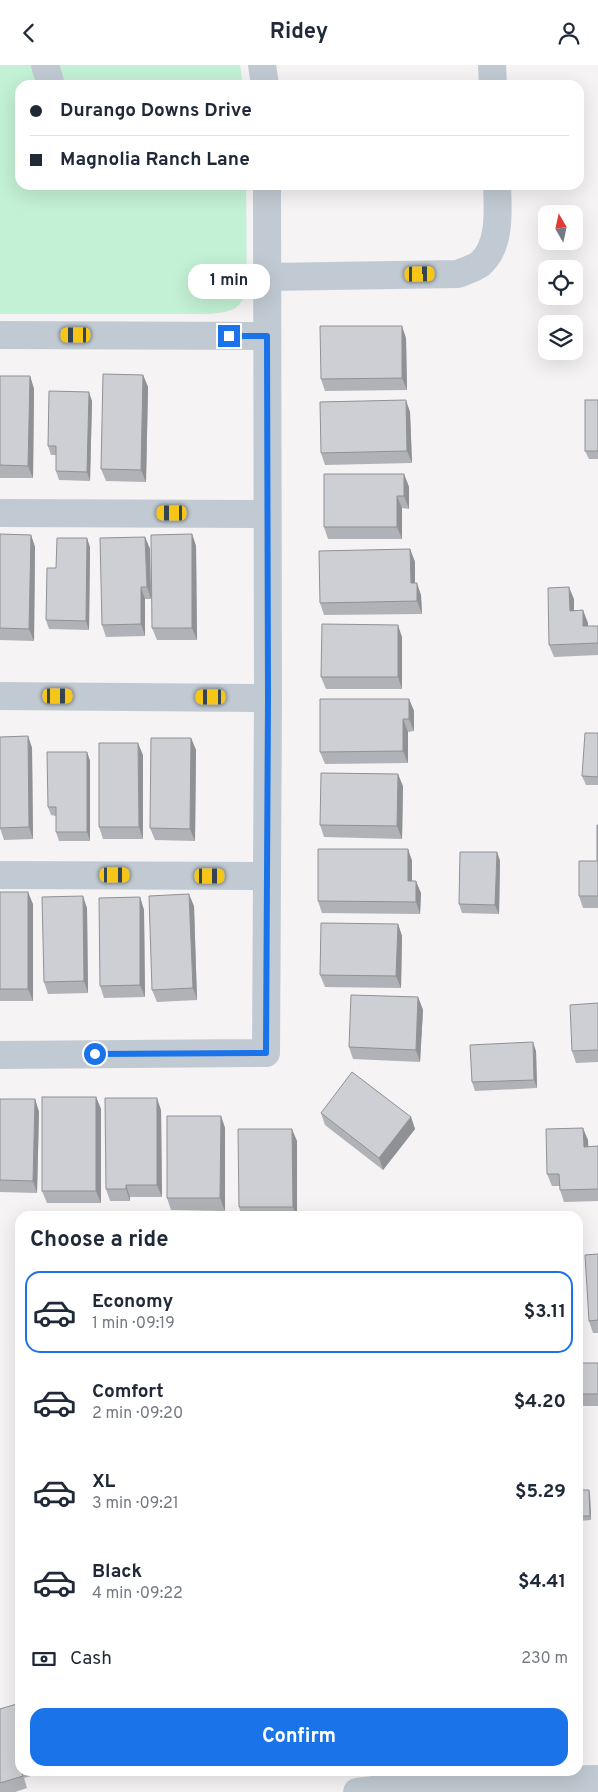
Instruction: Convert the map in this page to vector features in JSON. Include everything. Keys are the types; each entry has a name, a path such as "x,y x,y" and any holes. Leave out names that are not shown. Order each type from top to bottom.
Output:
{"street":[{"path":"45,65 49,80"},
{"path":"262,65 264,80"},
{"path":"492,65 493,80"},
{"path":"0,1055 266,1053 268,698 267,190"},
{"path":"267,277 458,274 480,264 492,245 498,216 497,190"},
{"path":"0,335 267,336"},
{"path":"0,513 267,514"},
{"path":"0,696 268,698"},
{"path":"0,875 267,876"},
{"path":"357,1792 442,1782 475,1787 598,1779"}],"green space":[{"path":"0,65 240,65 242,80 15,80 15,190 246,190 247,287 242,301 235,308 210,314 0,314"}],"building":[{"path":"320,326 402,326 402,378 321,379"},
{"path":"103,374 143,375 141,470 101,469"},
{"path":"0,376 30,376 28,466 0,465"},
{"path":"49,391 89,392 87,472 56,471 56,446 48,446"},
{"path":"406,400 407,451 321,453 320,402"},
{"path":"585,400 598,400 598,451 585,451"},
{"path":"324,474 404,474 404,496 397,496 397,527 324,527"},
{"path":"0,534 31,535 29,629 0,628"},
{"path":"192,534 192,628 152,628 151,535"},
{"path":"145,537 147,587 141,587 141,624 102,625 100,538"},
{"path":"57,538 87,538 86,621 46,620 47,568 56,568"},
{"path":"410,549 411,583 417,583 417,601 320,603 319,551"},
{"path":"569,587 570,611 583,610 583,626 598,626 598,643 549,645 548,588"},
{"path":"322,624 398,625 398,677 321,677"},
{"path":"320,699 409,699 409,719 403,719 403,751 320,752"},
{"path":"585,733 598,733 598,777 582,776"},
{"path":"28,736 29,827 0,828 0,737"},
{"path":"151,738 191,738 190,829 150,828"},
{"path":"99,743 138,743 139,827 99,827"},
{"path":"47,752 87,752 87,832 56,832 56,807 48,807"},
{"path":"321,773 398,774 397,826 320,825"},
{"path":"597,825 598,896 579,896 579,861 597,861"},
{"path":"318,849 408,849 408,881 416,881 416,902 318,901"},
{"path":"460,852 497,852 495,905 459,904"},
{"path":"0,892 28,892 28,989 0,989"},
{"path":"189,894 193,988 152,990 149,896"},
{"path":"83,896 84,981 44,982 42,897"},
{"path":"140,897 140,985 100,986 99,898"},
{"path":"321,923 398,924 396,976 320,975"},
{"path":"351,995 418,997 416,1050 349,1047"},
{"path":"598,1003 598,1050 572,1051 570,1005"},
{"path":"533,1042 534,1080 472,1082 470,1045"},
{"path":"352,1072 411,1117 379,1158 321,1113"},
{"path":"42,1097 96,1097 96,1191 42,1191"},
{"path":"105,1098 157,1098 157,1185 126,1185 126,1189 106,1189"},
{"path":"0,1099 35,1099 33,1181 0,1180"},
{"path":"167,1116 221,1116 220,1198 167,1198"},
{"path":"583,1128 584,1147 598,1146 598,1189 560,1190 559,1174 547,1174 546,1129"},
{"path":"238,1129 292,1129 293,1207 239,1207"},
{"path":"598,1254 598,1320 589,1321 585,1255"},
{"path":"583,1363 598,1363 598,1394 583,1394"},
{"path":"583,1490 589,1490 590,1516 583,1516"},
{"path":"15,1704 15,1776 23,1776 0,1783 0,1709"}],"route":[{"path":"95,1054 266,1053 268,698 267,336 229,336"}]}
